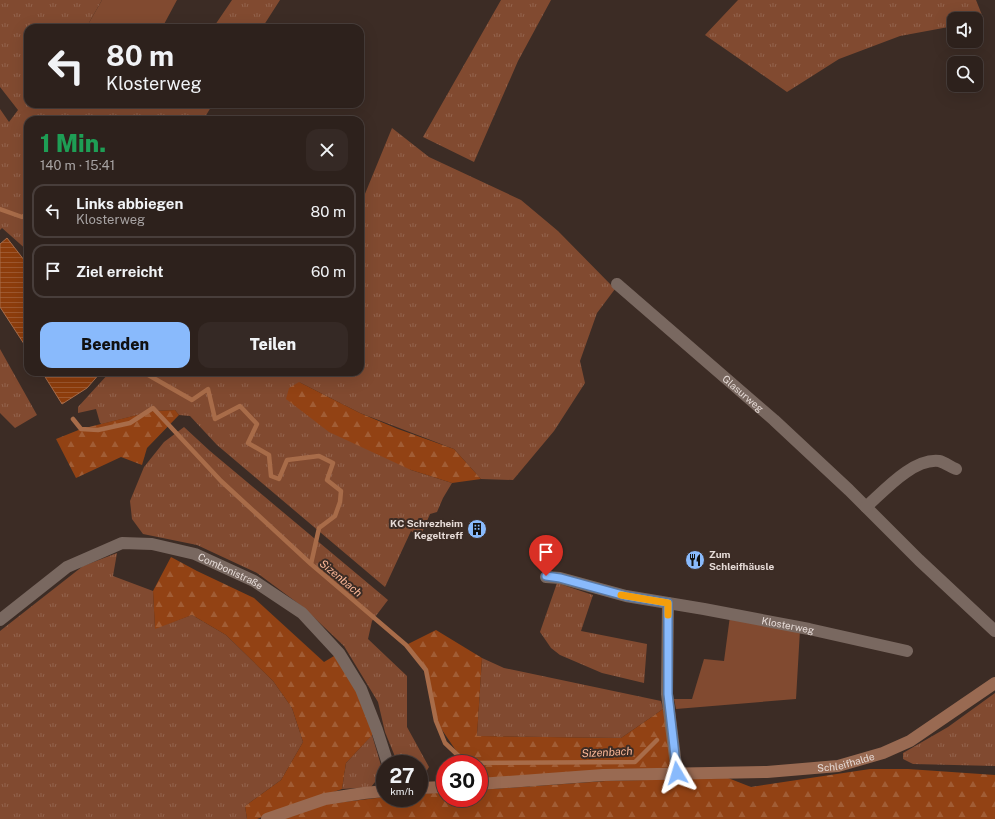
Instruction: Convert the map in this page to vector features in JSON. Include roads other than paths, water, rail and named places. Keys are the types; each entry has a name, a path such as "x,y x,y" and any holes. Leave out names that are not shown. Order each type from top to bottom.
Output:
{"main road":[{"name":"Schleifhalde","path":"488,783 603,776 767,772 838,766 883,753 910,741 994,684"},
{"path":"266,819 326,799 376,792"}],"street":[{"name":"Glasurweg","path":"617,284 774,420 995,631"},
{"path":"866,507 908,471 917,466 927,462 939,461 956,469"},
{"name":"Combonistraße","path":"0,620 67,567 122,543 152,544 195,554 254,581 302,613 339,653 361,689 385,755"},
{"name":"Klosterweg","path":"546,576 560,578 626,596 802,628 907,651"},
{"path":"668,603 668,694 677,773"}],"waterway":[{"name":"Sizenbach","path":"0,209 22,217 24,216"},
{"name":"Sizenbach","path":"150,376 192,400 208,389 215,419 240,406 257,424 248,443 269,455 271,476 279,479 287,460 319,456 333,463 327,480 341,491 340,502 335,516 319,528 311,564 406,645 426,670 436,721 445,743 466,763 635,762 657,740"},
{"path":"73,419 81,429 98,430 130,423 153,408 221,481 311,564"}],"place":[{"name":"KC Schrezheim Kegeltreff","path":"477,529"},
{"name":"Zum Schleifhäusle","path":"695,560"}]}
